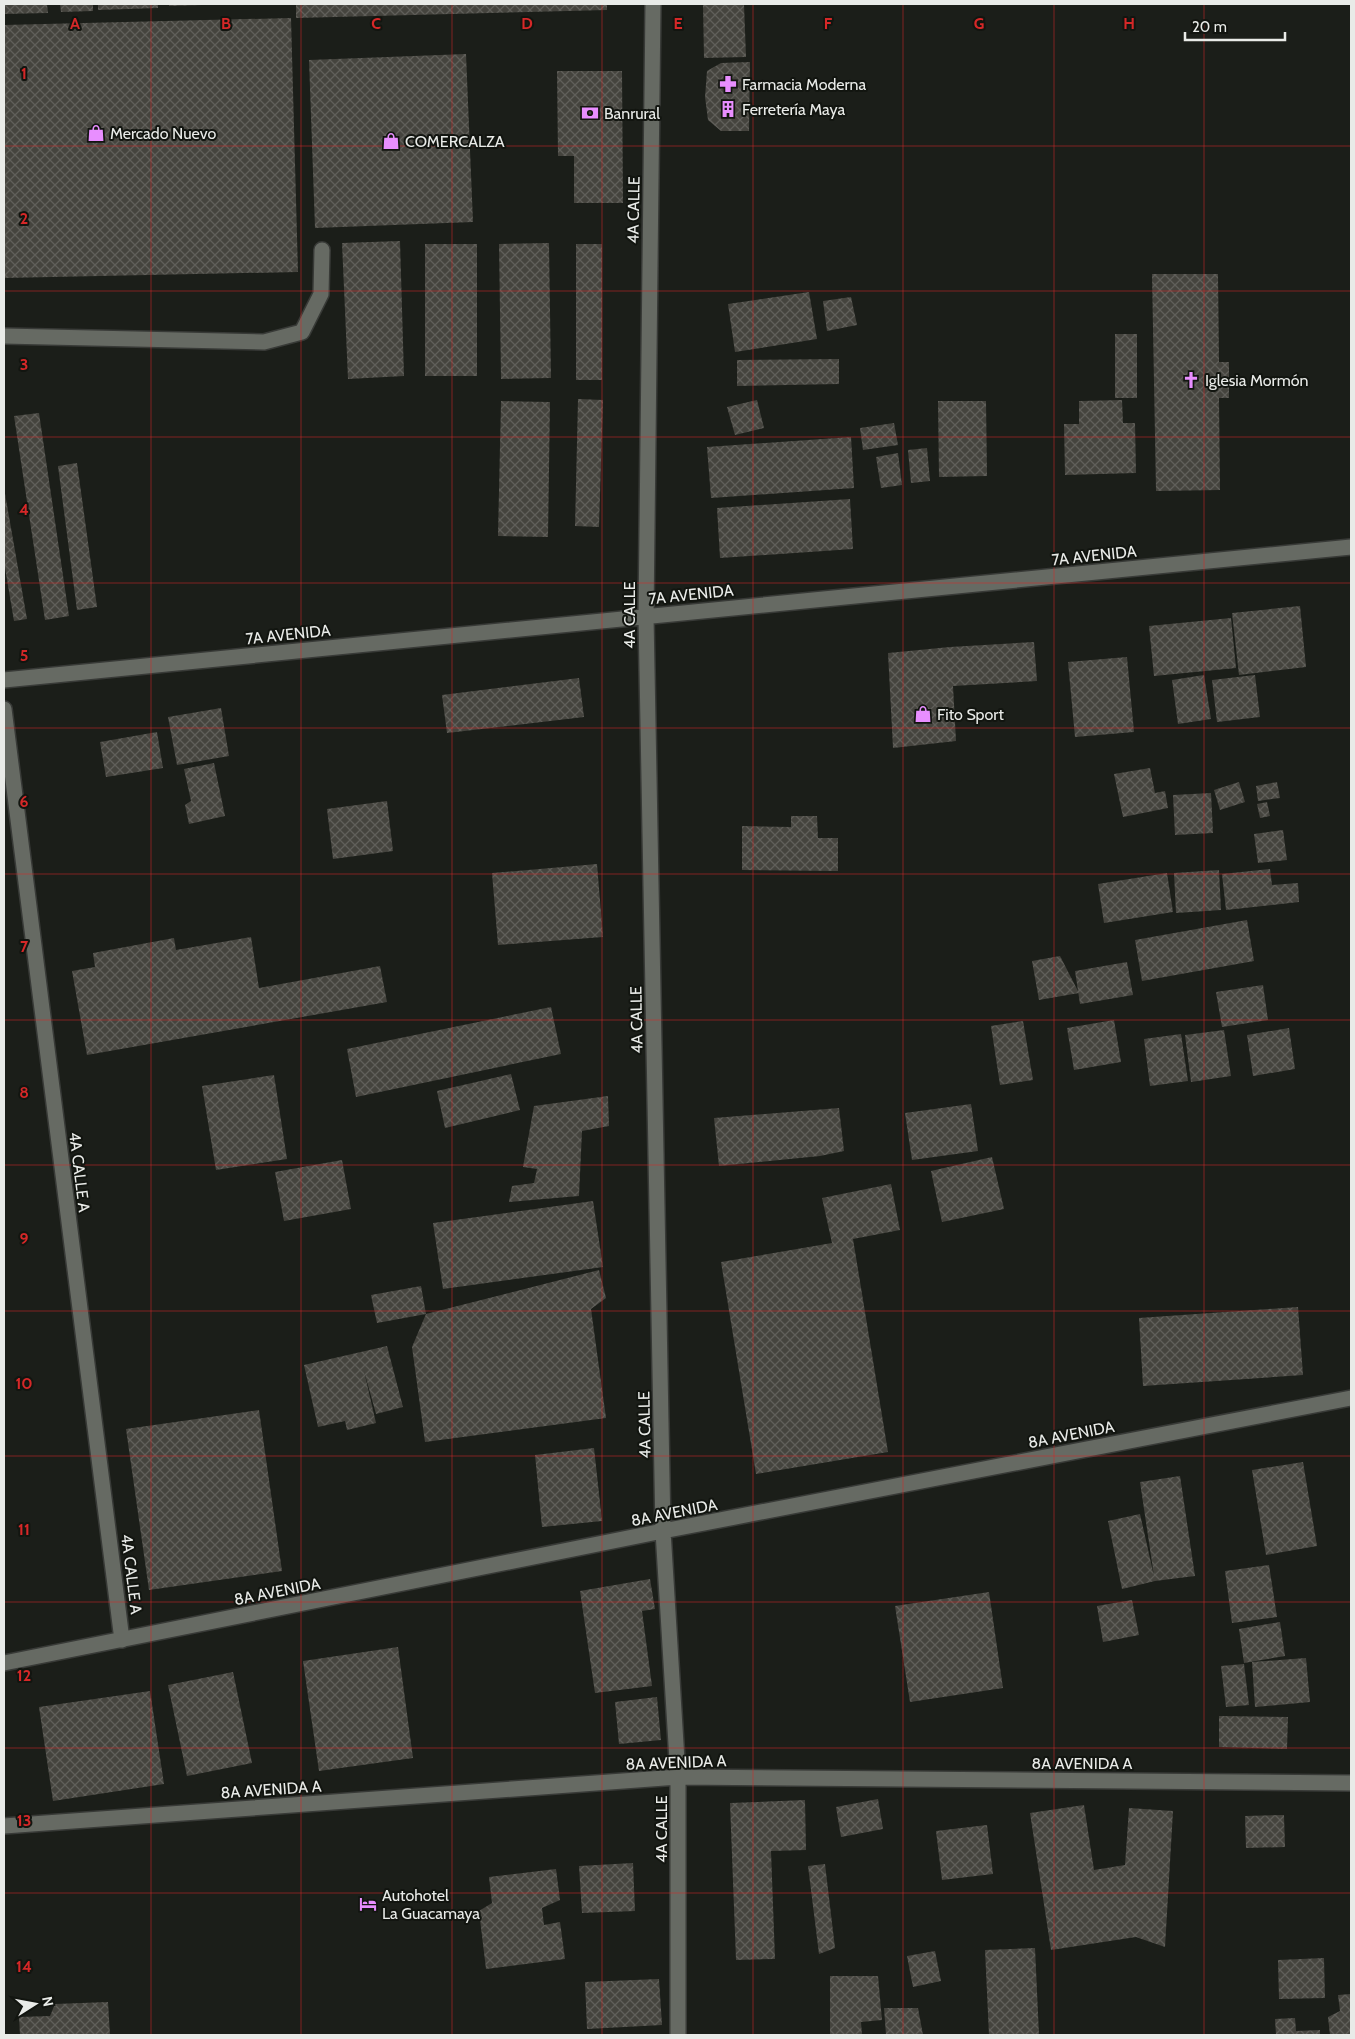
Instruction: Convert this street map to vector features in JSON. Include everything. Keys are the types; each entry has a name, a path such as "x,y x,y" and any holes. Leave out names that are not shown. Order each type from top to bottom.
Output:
{"street":[{"name":"4A CALLE","path":"653,4 646,616 663,1532 678,1777 678,2035"},
{"path":"4,336 264,342 283,339 302,332 321,294 322,250"},
{"name":"7A AVENIDA","path":"4,680 1351,547"},
{"name":"4A CALLE A","path":"4,709 122,1640"},
{"name":"8A AVENIDA","path":"4,1663 1351,1398"},
{"name":"8A AVENIDA A","path":"4,1826 678,1777 1351,1783"}],"building":[{"path":"4,4 47,4 48,13 4,14"},
{"path":"60,4 93,4 93,11 61,12"},
{"path":"98,4 158,4 158,8 98,10"},
{"path":"169,4 202,4 202,5 169,6"},
{"path":"296,4 607,4 607,10 296,18"},
{"path":"703,4 744,4 746,57 704,58"},
{"path":"291,18 298,272 4,278 4,25"},
{"name":"COMERCALZA","path":"466,54 473,222 315,228 309,60"},
{"path":"750,62 749,131 721,131 708,120 705,97 707,71 721,63"},
{"name":"Banrural","path":"557,71 622,71 623,203 574,203 574,156 558,156"},
{"path":"400,241 404,376 348,379 342,243"},
{"path":"549,243 551,378 501,379 499,244"},
{"path":"425,244 477,244 477,376 425,376"},
{"path":"576,244 602,244 602,380 576,380"},
{"name":"Iglesia Mormón","path":"1152,274 1218,274 1219,362 1229,362 1229,398 1219,398 1220,490 1156,491"},
{"path":"809,292 817,339 735,352 728,304"},
{"path":"851,297 857,325 827,331 823,301"},
{"path":"1115,334 1137,334 1137,398 1115,398"},
{"path":"839,359 839,384 737,386 737,360"},
{"path":"578,399 603,400 599,527 575,526"},
{"path":"757,400 764,428 735,435 727,407"},
{"path":"1122,400 1123,423 1135,423 1136,473 1065,475 1064,424 1079,424 1079,401"},
{"path":"501,401 550,402 548,537 498,536"},
{"path":"938,401 986,401 987,476 939,477"},
{"path":"39,413 69,616 45,620 14,416"},
{"path":"894,423 898,445 863,450 860,428"},
{"path":"851,437 854,488 711,498 707,447"},
{"path":"927,448 930,481 911,483 908,450"},
{"path":"898,453 902,485 881,488 876,457"},
{"path":"77,463 97,607 77,610 58,466"},
{"path":"4,488 27,619 14,621 4,562"},
{"path":"850,499 853,549 720,558 717,508"},
{"path":"1300,606 1306,667 1239,675 1232,613"},
{"path":"1231,618 1236,668 1154,676 1149,626"},
{"name":"Fito Sport","path":"1034,642 1037,681 953,686 956,741 893,748 888,653"},
{"path":"1127,657 1134,732 1075,737 1068,662"},
{"path":"1204,675 1211,719 1178,724 1172,680"},
{"path":"1255,675 1260,717 1217,722 1212,680"},
{"path":"579,678 584,717 447,733 442,695"},
{"path":"221,708 229,756 177,765 168,717"},
{"path":"157,732 163,768 106,777 100,742"},
{"path":"214,763 225,816 189,824 185,805 191,801 184,769"},
{"path":"1150,768 1155,793 1165,791 1168,808 1123,817 1114,774"},
{"path":"1239,782 1245,802 1220,810 1214,790"},
{"path":"1277,782 1280,798 1258,801 1256,786"},
{"path":"1211,793 1213,833 1175,835 1173,795"},
{"path":"387,801 393,851 333,859 327,809"},
{"path":"1267,802 1270,816 1260,818 1257,804"},
{"path":"791,816 817,816 818,838 838,838 838,871 742,870 742,826 791,827"},
{"path":"1283,830 1287,860 1258,863 1254,834"},
{"path":"597,864 603,937 498,945 492,873"},
{"path":"1270,869 1272,885 1298,883 1299,902 1226,910 1222,874"},
{"path":"1219,870 1221,910 1176,913 1174,873"},
{"path":"1167,873 1173,912 1104,923 1098,884"},
{"path":"1247,920 1254,961 1142,981 1135,940"},
{"path":"251,937 259,988 380,966 387,1002 87,1055 72,971 95,967 93,953 174,938 176,950"},
{"path":"1060,956 1079,993 1039,1000 1032,961"},
{"path":"1127,962 1133,995 1080,1004 1075,971"},
{"path":"1263,985 1268,1020 1222,1027 1216,992"},
{"path":"551,1007 561,1054 356,1097 347,1049"},
{"path":"1114,1020 1121,1062 1074,1070 1067,1028"},
{"path":"1023,1021 1033,1080 1000,1085 991,1026"},
{"path":"1289,1028 1295,1069 1253,1076 1247,1035"},
{"path":"1224,1030 1231,1076 1191,1082 1185,1035"},
{"path":"1181,1034 1188,1081 1150,1086 1144,1039"},
{"path":"511,1074 520,1110 445,1128 437,1091"},
{"path":"274,1075 287,1159 216,1170 202,1086"},
{"path":"608,1096 609,1126 582,1131 579,1196 509,1202 512,1186 534,1183 537,1169 523,1167 534,1106"},
{"path":"971,1104 978,1151 912,1160 905,1113"},
{"path":"839,1108 844,1151 820,1156 719,1166 714,1118"},
{"path":"992,1157 1004,1209 942,1222 931,1171"},
{"path":"342,1160 351,1209 284,1221 275,1172"},
{"path":"891,1184 900,1230 853,1239 888,1452 756,1474 721,1262 832,1243 822,1198"},
{"path":"593,1201 603,1267 443,1289 433,1223"},
{"path":"599,1270 606,1298 591,1309 606,1418 425,1442 412,1347 426,1314"},
{"path":"421,1286 426,1314 377,1323 371,1295"},
{"path":"1298,1307 1303,1375 1143,1386 1139,1318"},
{"path":"387,1346 403,1407 376,1414 364,1371 376,1423 347,1430 345,1421 318,1427 304,1365"},
{"path":"259,1410 282,1571 149,1590 126,1429"},
{"path":"594,1448 602,1521 542,1527 535,1455"},
{"path":"1303,1462 1317,1546 1266,1555 1252,1470"},
{"path":"1180,1476 1195,1576 1155,1581 1122,1589 1108,1521 1140,1514 1154,1576 1140,1482"},
{"path":"1269,1565 1277,1617 1232,1623 1225,1571"},
{"path":"650,1579 655,1609 642,1611 652,1686 595,1693 580,1591"},
{"path":"989,1592 1003,1688 910,1702 895,1606"},
{"path":"1132,1600 1139,1635 1103,1642 1097,1606"},
{"path":"1280,1622 1285,1656 1244,1663 1239,1629"},
{"path":"398,1647 413,1758 319,1771 303,1661"},
{"path":"1306,1658 1310,1702 1255,1707 1252,1662"},
{"path":"1244,1664 1249,1705 1226,1707 1221,1666"},
{"path":"233,1672 252,1763 187,1776 168,1685"},
{"path":"150,1691 164,1784 53,1801 39,1707"},
{"path":"657,1697 661,1740 619,1744 615,1702"},
{"path":"1219,1716 1288,1717 1287,1749 1219,1747"},
{"path":"878,1799 883,1829 841,1837 836,1807"},
{"path":"805,1800 806,1850 771,1851 775,1959 736,1960 730,1803"},
{"path":"1084,1805 1094,1870 1125,1865 1129,1808 1173,1811 1165,1947 1136,1937 1051,1950 1030,1813"},
{"path":"1284,1815 1285,1847 1246,1848 1245,1816"},
{"path":"987,1825 993,1874 942,1880 936,1831"},
{"path":"633,1863 635,1911 582,1913 579,1866"},
{"path":"825,1864 835,1948 819,1954 808,1866"},
{"path":"556,1869 560,1900 542,1908 544,1925 560,1922 565,1959 486,1969 479,1911 492,1903 489,1877"},
{"path":"1035,1948 1039,2035 989,2035 985,1950"},
{"path":"935,1951 941,1981 913,1987 907,1956"},
{"path":"1324,1958 1325,1998 1279,1999 1278,1960"},
{"path":"830,1976 878,1976 882,2020 861,2022 862,2035 830,2035"},
{"path":"659,1979 662,2025 587,2029 585,1982"},
{"path":"1351,1994 1351,2035 1330,2035 1328,2017 1340,2011 1338,1995"},
{"path":"108,2002 110,2035 20,2035 19,2017 50,2016 55,2004"},
{"path":"884,2008 918,2008 923,2035 886,2035"},
{"path":"1295,2018 1296,2031 1320,2030 1320,2035 1276,2035 1275,2019"}],"place":[{"name":"Farmacia Moderna","path":"728,84"},
{"name":"Ferretería Maya","path":"728,109"},
{"name":"Banrural","path":"590,113"},
{"name":"Mercado Nuevo","path":"96,133"},
{"name":"COMERCALZA","path":"391,141"},
{"name":"Iglesia Mormón","path":"1191,380"},
{"name":"Fito Sport","path":"923,714"},
{"name":"Autohotel La Guacamaya","path":"368,1904"}]}
